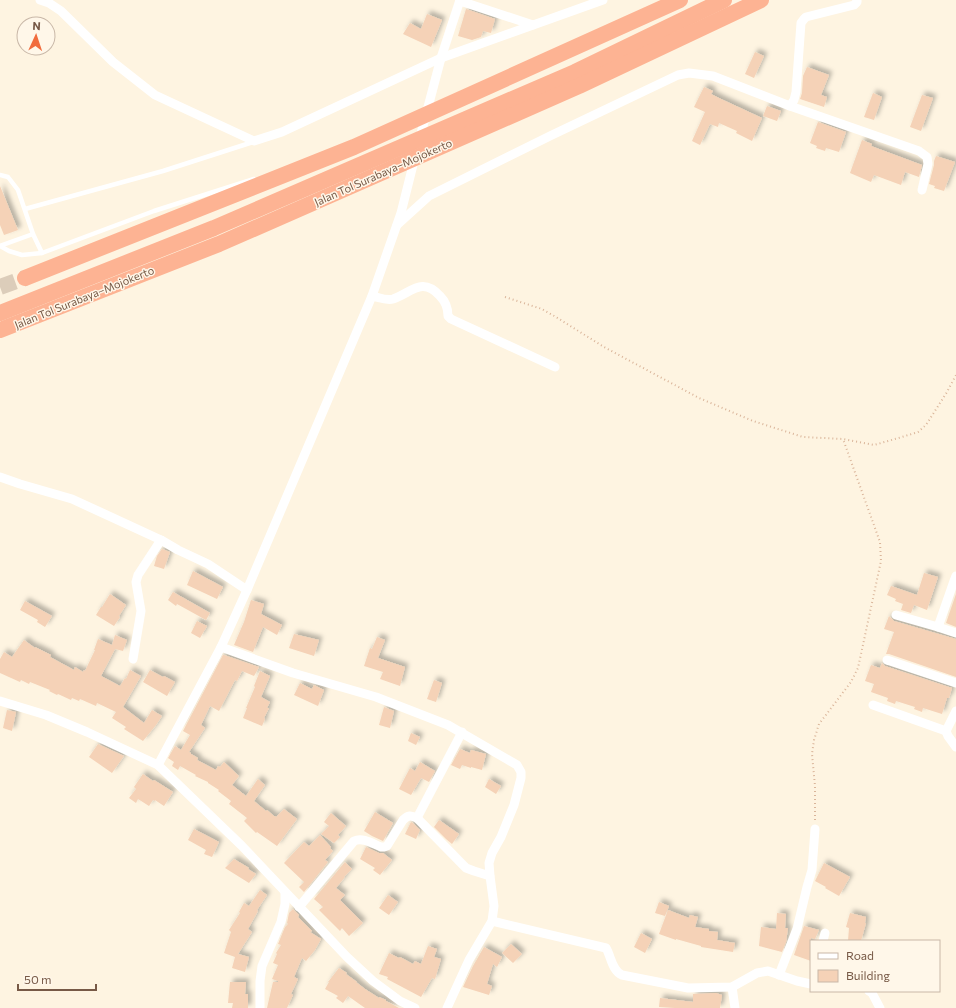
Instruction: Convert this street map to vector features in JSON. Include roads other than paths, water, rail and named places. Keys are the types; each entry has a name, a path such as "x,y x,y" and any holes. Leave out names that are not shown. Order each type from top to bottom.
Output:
{"highway":[{"path":"25,278 354,147 680,0"},
{"name":"Jalan Tol Surabaya–Mojokerto","path":"0,313 214,228 575,72 724,0"},
{"name":"Jalan Tol Surabaya–Mojokerto","path":"0,330 219,244 579,86 761,0"}],"street":[{"path":"40,0 49,3 61,11 113,62 155,96 254,141 282,132 441,58 603,0"},
{"path":"158,765 221,647 247,590 372,296 401,213 441,58 460,0 533,24"},
{"path":"575,10 578,0"},
{"path":"790,106 794,100 796,92 801,23 806,17 854,5 858,0"},
{"path":"396,226 429,196 678,75 689,73 713,76 790,106 919,151 927,157 928,164 922,190"},
{"path":"372,296 387,300 394,299 413,288 422,286 432,288 445,302 448,310 448,316 451,319 554,367"},
{"path":"0,477 72,499 162,540 178,550 208,564 247,590"},
{"path":"132,659 141,611 136,582 138,575 162,540"},
{"path":"938,627 956,576"},
{"path":"896,615 956,633"},
{"path":"221,647 293,674 376,697 448,725 517,765 521,772 521,778 514,804 489,863 494,906 492,921 469,960 447,1008"},
{"path":"887,660 956,682"},
{"path":"0,701 46,714 158,765 242,846 347,957 373,981 400,1001 415,1008"},
{"path":"873,705 946,731 956,747"},
{"path":"946,731 956,711"},
{"path":"417,818 462,732"},
{"path":"299,907 354,841 362,839 381,847 387,846 403,820 409,816 417,818 466,868 490,876"},
{"path":"779,975 797,929 812,870 815,829"},
{"path":"260,1008 260,981 262,966 281,922 285,904 285,892"},
{"path":"492,921 606,948 615,968 618,973 622,975 688,988 732,987 757,973 768,971 810,983"},
{"path":"732,987 735,1008"},
{"path":"870,992 880,1008"}],"lane":[{"path":"25,210 163,171 254,141"},
{"path":"287,168 354,147"},
{"path":"0,175 8,177 18,190 33,234 42,253"},
{"path":"0,246 9,251 22,255 42,253 154,211 258,177"},
{"path":"0,246 33,234"}],"tunnel":[{"path":"0,287 25,278"}]}
